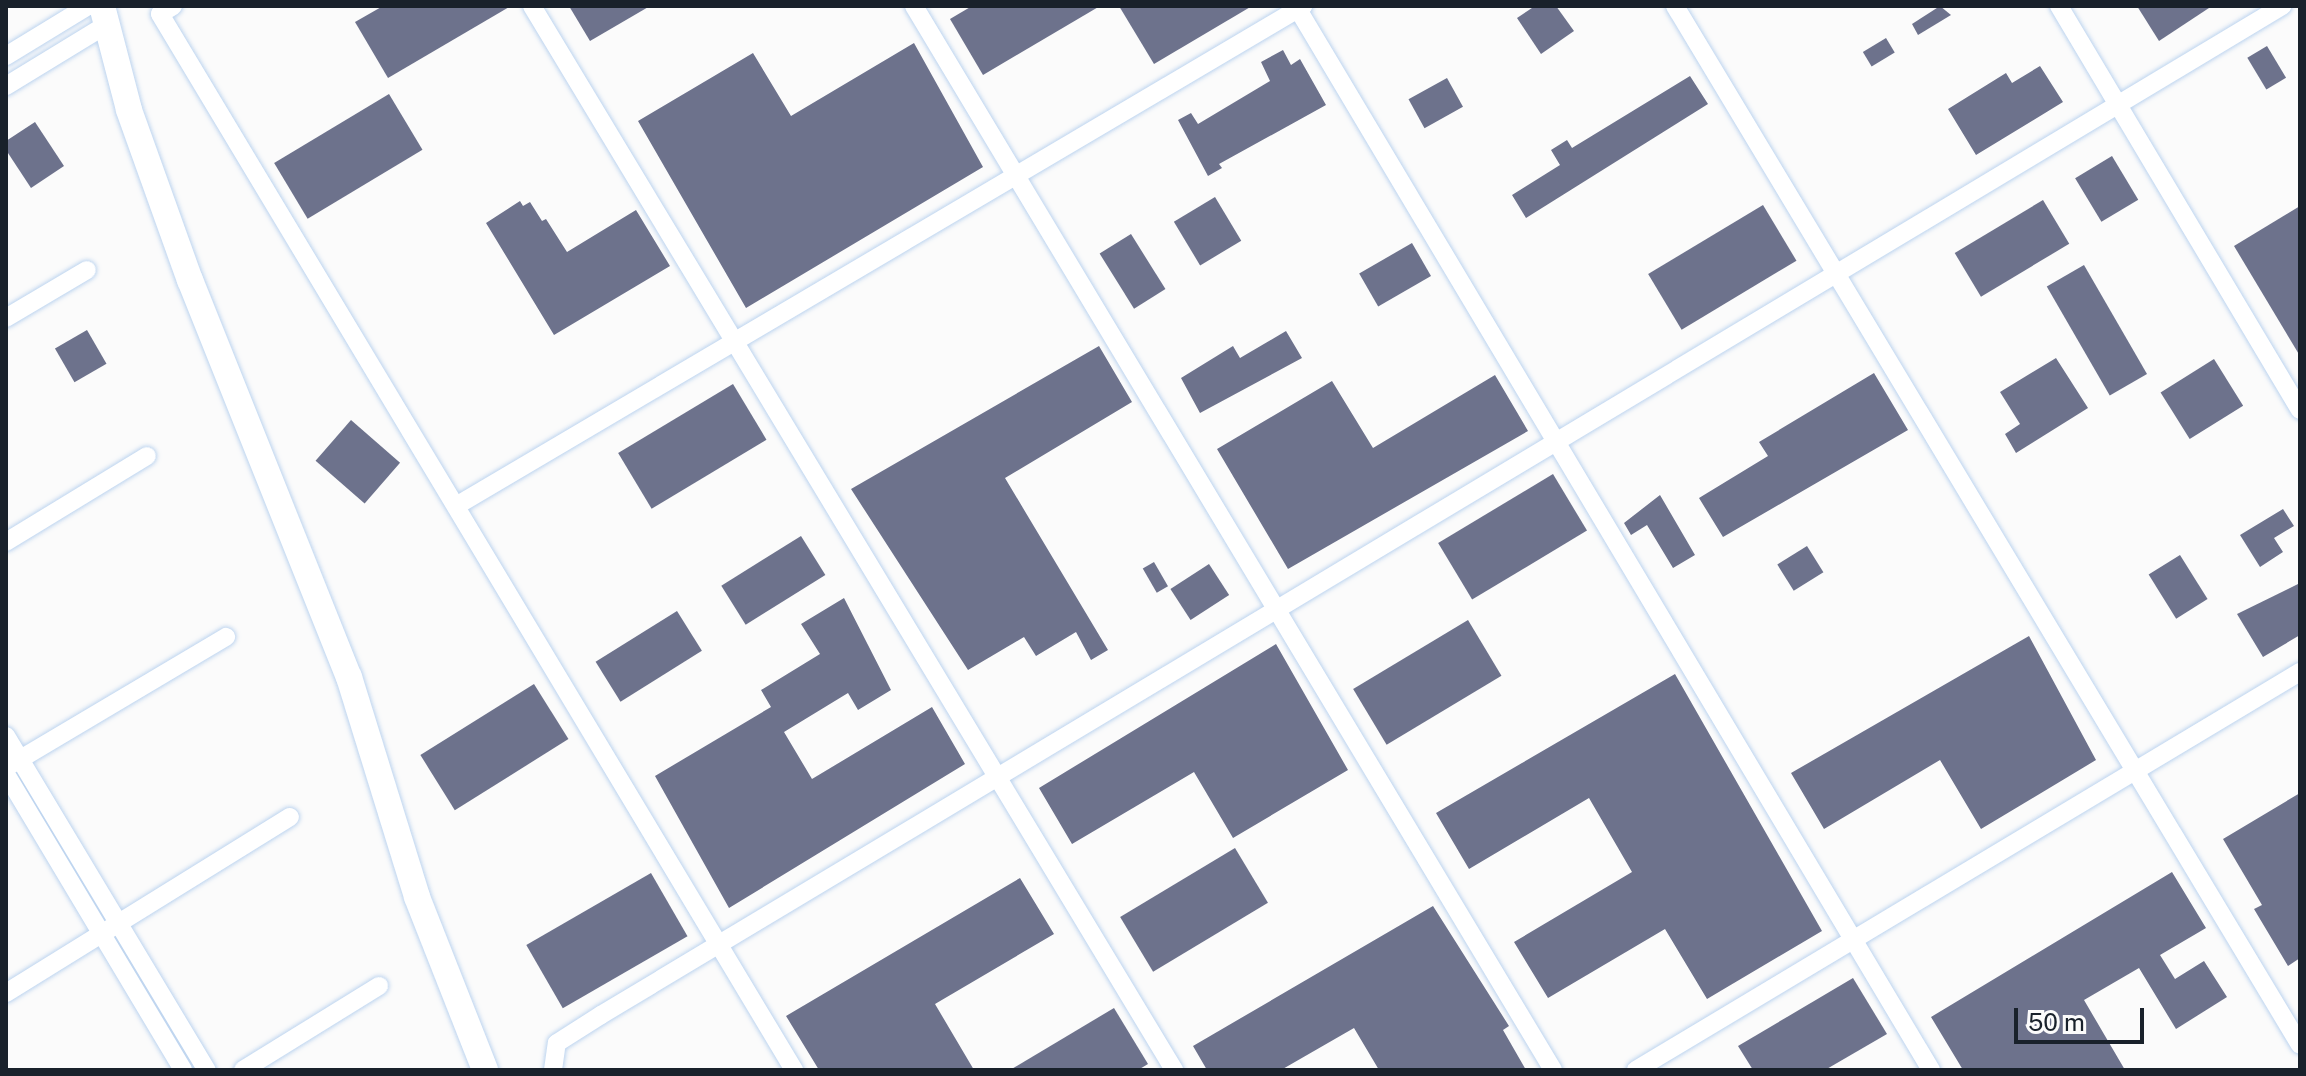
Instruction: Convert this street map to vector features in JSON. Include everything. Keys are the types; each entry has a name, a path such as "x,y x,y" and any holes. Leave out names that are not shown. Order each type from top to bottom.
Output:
{"street":[{"path":"6,56 88,6"},
{"path":"173,6 160,14 794,1070"},
{"path":"532,6 1174,1070"},
{"path":"914,6 1553,1070"},
{"path":"1675,6 2300,1045"},
{"path":"2059,6 2300,410"},
{"path":"553,1070 557,1043 1279,611 1552,441 1837,274 2282,6"},
{"path":"456,506 1299,7 1552,441 1931,1070"},
{"path":"6,86 104,15 129,110 190,280 349,677 417,897 485,1070"},
{"path":"6,318 87,270"},
{"path":"6,542 147,456"},
{"path":"13,763 226,637"},
{"path":"1636,1070 2300,672"},
{"path":"6,736 13,763 119,923 207,1070"},
{"path":"6,774 183,1070"},
{"path":"6,993 290,817"},
{"path":"243,1070 379,986"}],"building":[{"path":"383,6 511,6 388,78 355,22"},
{"path":"569,6 650,6 590,41"},
{"path":"972,6 1100,6 983,75 950,19"},
{"path":"1119,6 1252,6 1154,64"},
{"path":"1535,6 1556,6 1574,31 1541,54 1517,18"},
{"path":"1940,6 1951,15 1918,35 1912,24"},
{"path":"2137,6 2212,6 2159,41"},
{"path":"1886,38 1895,53 1872,66 1863,52"},
{"path":"914,43 983,167 746,308 638,121 753,53 791,116"},
{"path":"2267,46 2286,78 2266,90 2247,58"},
{"path":"1283,50 1291,65 1300,59 1326,105 1219,164 1222,168 1208,176 1178,120 1191,113 1198,124 1270,81 1261,62"},
{"path":"2040,66 2063,102 1976,155 1948,109 2006,73 2012,83"},
{"path":"1690,76 1708,104 1526,218 1512,195 1560,165 1551,150 1567,140 1572,148"},
{"path":"1447,78 1463,107 1425,128 1409,99"},
{"path":"389,94 422,150 308,219 274,163"},
{"path":"35,122 64,166 31,188 6,150 6,141"},
{"path":"2112,156 2138,200 2101,222 2075,178"},
{"path":"1215,197 1241,241 1200,265 1174,222"},
{"path":"2043,200 2069,244 1981,297 1955,253"},
{"path":"520,201 523,206 530,202 542,221 546,219 567,252 636,210 670,266 554,335 486,223"},
{"path":"1763,205 1796,261 1682,330 1648,274"},
{"path":"2300,206 2300,356 2234,246"},
{"path":"1131,234 1165,289 1134,309 1100,254"},
{"path":"1412,243 1431,276 1378,306 1359,274"},
{"path":"2084,265 2147,374 2110,396 2047,286"},
{"path":"87,330 106,364 74,382 55,348"},
{"path":"1286,331 1302,358 1200,413 1181,378 1233,346 1240,358"},
{"path":"1099,346 1132,402 1005,478 1108,650 1091,660 1076,632 1036,656 1024,637 968,670 851,489"},
{"path":"2056,358 2088,408 2016,453 2005,434 2020,424 2000,392"},
{"path":"2214,359 2243,406 2190,439 2161,392"},
{"path":"1874,373 1908,430 1723,537 1699,498 1768,456 1759,442"},
{"path":"1495,375 1528,431 1288,569 1217,449 1332,381 1373,448"},
{"path":"733,384 766,440 652,509 618,453"},
{"path":"351,420 400,463 365,503 316,461"},
{"path":"1553,474 1587,531 1472,600 1438,543"},
{"path":"1660,495 1695,555 1673,568 1647,525 1631,535 1624,523"},
{"path":"2283,509 2294,526 2274,538 2283,552 2260,567 2240,535"},
{"path":"801,536 825,575 746,625 721,586"},
{"path":"1807,546 1823,572 1794,591 1777,565"},
{"path":"2180,555 2208,599 2176,619 2149,575"},
{"path":"1154,562 1168,586 1157,593 1143,568"},
{"path":"1209,564 1229,595 1191,620 1170,589"},
{"path":"2300,583 2300,635 2263,657 2237,614"},
{"path":"844,598 891,690 858,710 848,693 784,732 812,779 932,707 965,764 729,908 655,776 771,707 761,690 820,654 801,624"},
{"path":"677,611 702,651 620,702 596,662"},
{"path":"1468,620 1501,676 1387,745 1353,689"},
{"path":"2029,636 2096,760 1981,829 1940,760 1824,829 1791,773"},
{"path":"1276,644 1348,770 1233,838 1194,772 1072,844 1039,788"},
{"path":"1675,674 1822,931 1707,999 1665,929 1548,998 1514,942 1632,872 1589,798 1469,869 1436,813"},
{"path":"534,684 568,739 455,810 420,755"},
{"path":"2300,793 2300,958 2288,966 2254,909 2262,905 2223,839"},
{"path":"1235,848 1268,903 1153,972 1120,917"},
{"path":"2172,872 2206,928 2160,955 2175,979 2204,961 2227,997 2176,1029 2139,968 2084,1000 2125,1070 1963,1070 1931,1017"},
{"path":"651,873 688,936 563,1008 526,945"},
{"path":"1020,878 1054,934 935,1004 974,1070 819,1070 786,1016"},
{"path":"1433,906 1509,1026 1503,1030 1526,1070 1379,1070 1354,1028 1281,1070 1207,1070 1193,1046"},
{"path":"1853,978 1887,1034 1825,1070 1753,1070 1738,1046"},
{"path":"1114,1008 1148,1064 1138,1070 1010,1070"}]}
